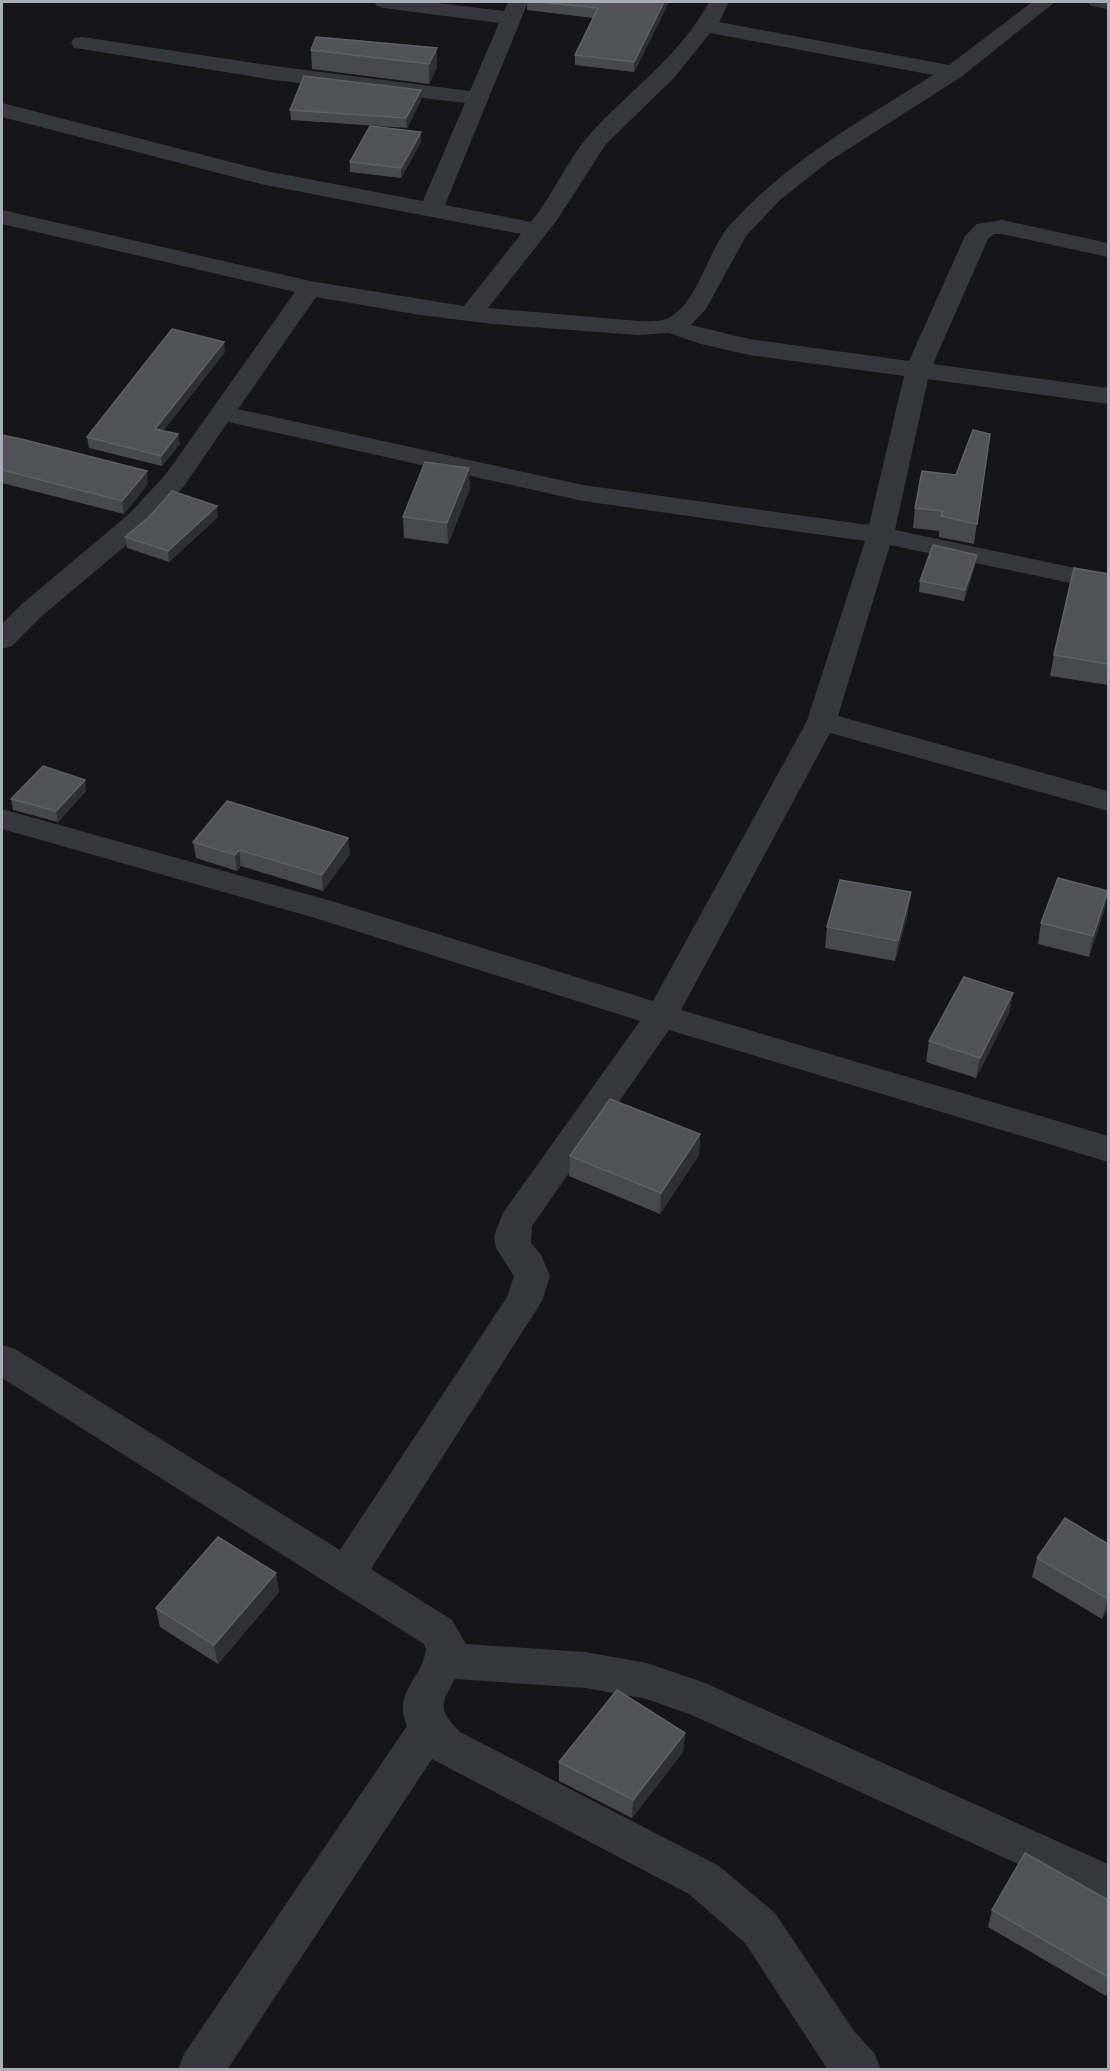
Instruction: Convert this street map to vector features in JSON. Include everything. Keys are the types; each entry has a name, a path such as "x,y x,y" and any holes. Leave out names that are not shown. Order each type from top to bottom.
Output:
{"street":[{"path":"384,2 514,10 431,210"},
{"path":"471,313 549,215 597,140 666,74 704,26 719,2"},
{"path":"671,326 684,319 694,309 736,233 772,195 820,157 953,72 1045,2"},
{"path":"1098,2 1108,3"},
{"path":"704,26 953,72"},
{"path":"82,43 274,73 477,98"},
{"path":"2,110 265,178 537,230"},
{"path":"2,218 310,288 384,302 567,323 647,328 671,326 710,339 749,347 1108,396"},
{"path":"346,1575 527,1295 532,1276 528,1265 513,1248 512,1236 515,1223 662,1015 822,721 880,535 918,369 977,236 982,230 1002,227 1108,249"},
{"path":"2,640 33,609 139,520 164,478 221,414 310,288"},
{"path":"221,414 583,493 880,535 1108,583"},
{"path":"822,721 1108,801"},
{"path":"2,819 324,910 662,1015 1108,1149"},
{"path":"2,1360 438,1632 446,1645 444,1660 423,1699 421,1713 428,1729 445,1745 704,1880 760,1928 838,2047 860,2070"},
{"path":"444,1660 585,1670 657,1684 705,1701 1108,1885"},
{"path":"200,2070 428,1729"}],"building":[{"path":"537,2 664,2 634,62 575,55 598,8"},
{"path":"316,37 437,48 429,64 311,50"},
{"path":"304,76 421,90 406,118 290,110"},
{"path":"370,126 421,132 401,168 350,162"},
{"path":"172,329 224,342 155,429 178,434 161,456 87,437"},
{"path":"973,430 990,434 977,524 941,516 943,511 915,508 922,471 956,475"},
{"path":"2,435 147,471 122,501 2,470"},
{"path":"425,462 469,468 447,523 403,517"},
{"path":"172,491 217,506 168,551 125,537 149,517"},
{"path":"933,545 977,555 965,590 920,581"},
{"path":"1074,568 1108,574 1108,664 1054,655"},
{"path":"43,766 85,780 56,811 11,799"},
{"path":"227,801 348,838 322,875 239,850 235,855 193,842"},
{"path":"1058,878 1108,891 1093,936 1041,923"},
{"path":"840,880 911,892 898,941 827,927"},
{"path":"964,977 1013,993 980,1058 929,1041"},
{"path":"610,1099 700,1134 661,1193 570,1156"},
{"path":"1065,1518 1108,1544 1108,1599 1037,1558"},
{"path":"218,1537 276,1573 214,1645 156,1608"},
{"path":"617,1690 685,1733 633,1800 559,1762"},
{"path":"1025,1853 1108,1900 1108,1977 992,1910"}]}
